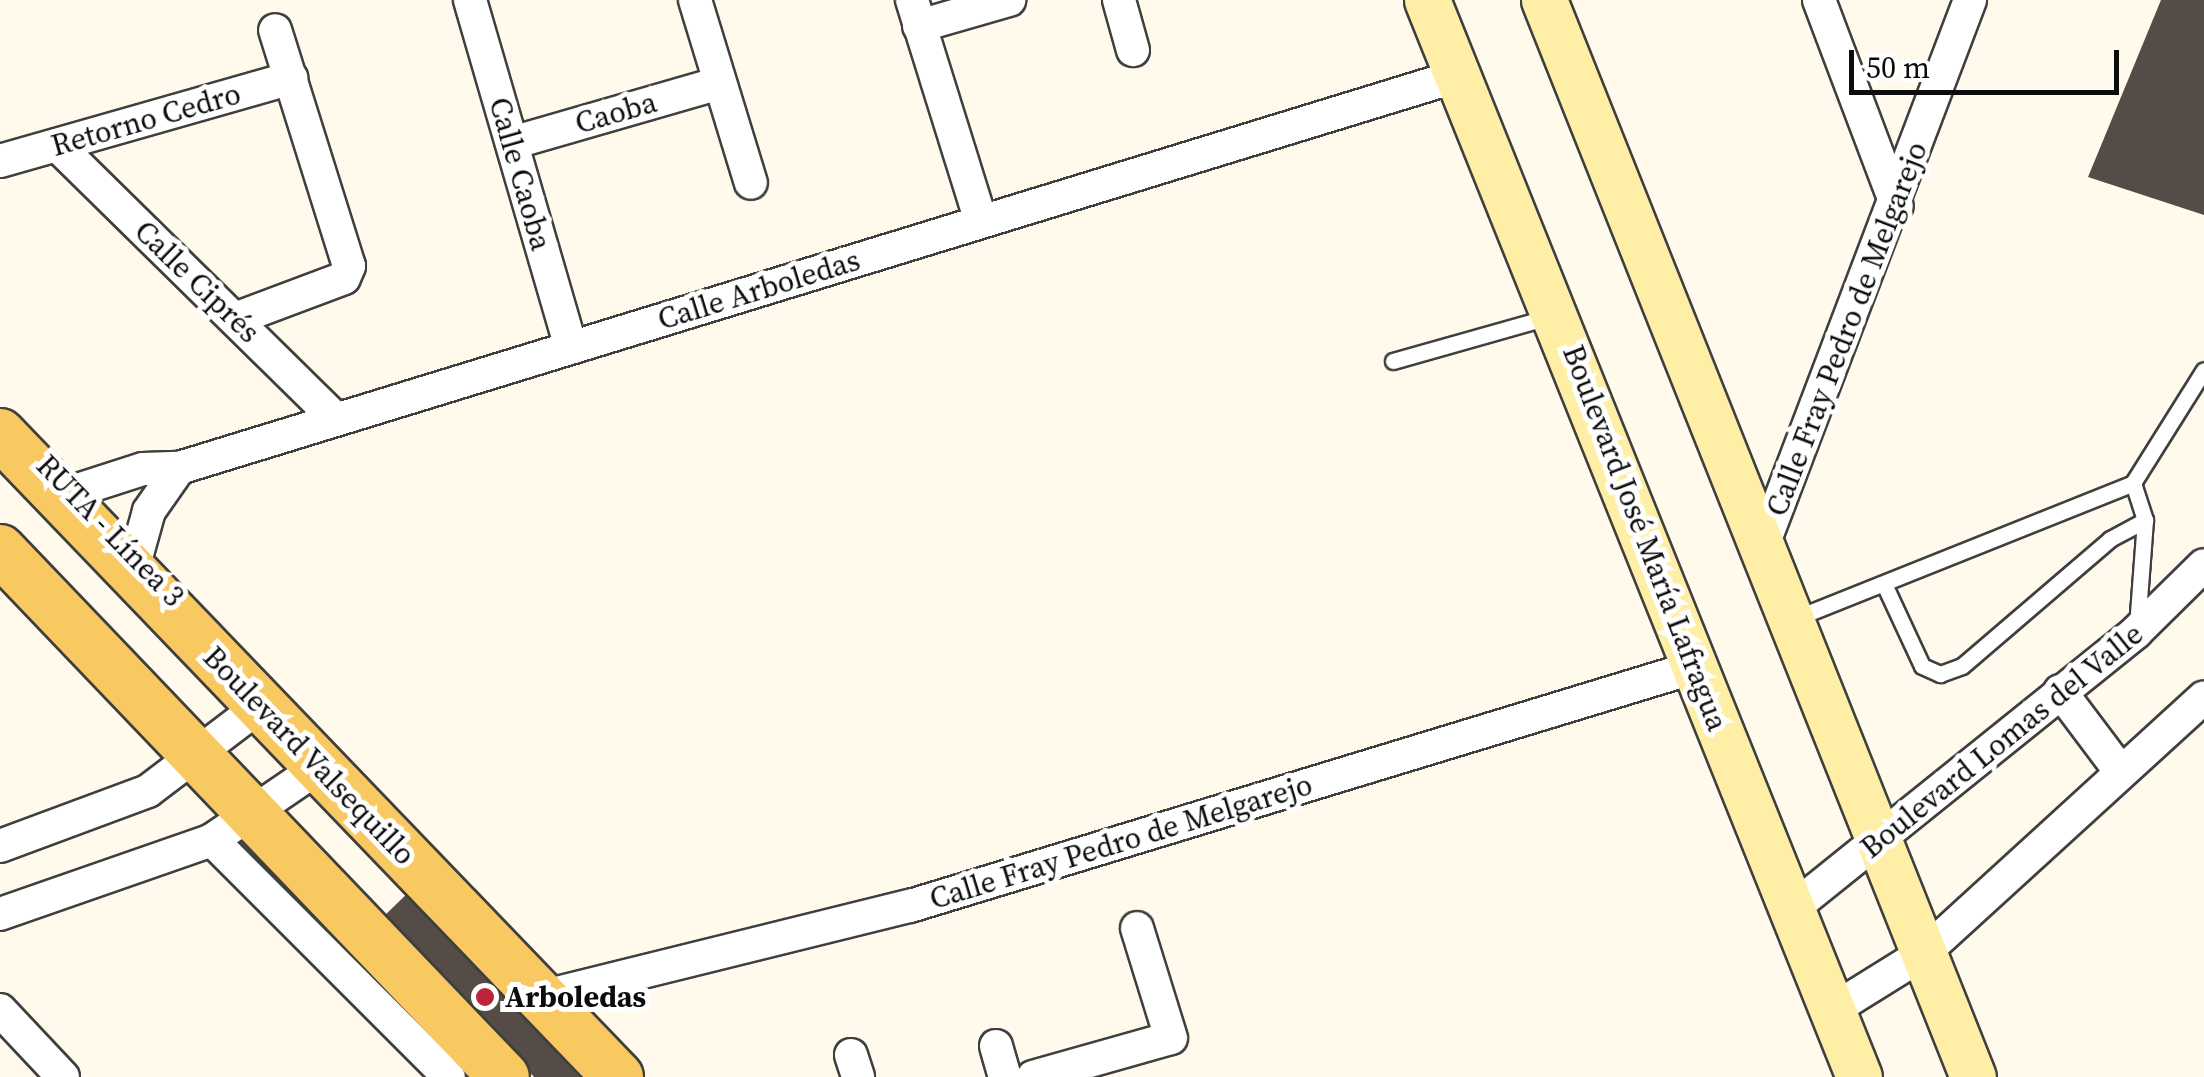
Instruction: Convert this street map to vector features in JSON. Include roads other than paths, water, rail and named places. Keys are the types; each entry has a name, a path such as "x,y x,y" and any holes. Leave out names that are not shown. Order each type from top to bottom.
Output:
{"main road":[{"name":"Boulevard José María Lafragua","path":"1427,0 1558,314 1860,1077"},
{"path":"1544,0 1973,1077"},
{"name":"Boulevard Valsequillo","path":"0,434 132,572 254,711 618,1077"},
{"path":"7,542 90,643 203,749 244,818 504,1077"}],"street":[{"name":"Calle Caoba","path":"470,0 571,347"},
{"path":"695,0 751,183"},
{"path":"982,222 916,13 1009,0"},
{"path":"1119,0 1133,50"},
{"path":"1818,0 1896,206"},
{"name":"Calle Fray Pedro de Melgarejo","path":"1763,544 1896,206 1970,0"},
{"path":"235,319 344,278 349,266 275,30"},
{"name":"Calle Arboledas","path":"59,496 143,469 179,468 1457,76"},
{"name":"Retorno Cedro","path":"0,161 292,78"},
{"name":"Caoba","path":"512,143 720,83"},
{"name":"Calle Ciprés","path":"57,145 336,419"},
{"path":"132,572 148,511 179,468"},
{"name":"Boulevard Lomas del Valle","path":"1792,909 1881,844 2060,691 2136,632 2204,565"},
{"path":"0,584 43,632 90,643"},
{"name":"Calle Fray Pedro de Melgarejo","path":"541,997 910,906 1695,667"},
{"path":"2060,691 2120,770"},
{"path":"1831,1010 1924,954 2204,696"},
{"path":"0,846 148,791 254,711"},
{"path":"0,914 244,818 313,771"},
{"path":"244,818 450,1077"},
{"path":"1033,1077 1171,1038 1138,928"},
{"path":"0,1010 63,1077"}],"lane":[{"path":"1393,360 1558,314"},
{"path":"1792,620 2132,483 2204,370"},
{"name":"RUTA - Línea 3","path":"0,456 254,711"},
{"path":"2132,483 2145,520 2136,632"},
{"path":"1884,584 1922,666 1940,674 1962,666 2110,539 2145,520"},
{"path":"7,542 203,749"},
{"path":"313,771 596,1077"},
{"path":"244,818 528,1077"}],"place":[{"name":"Arboledas","path":"485,997"}]}
